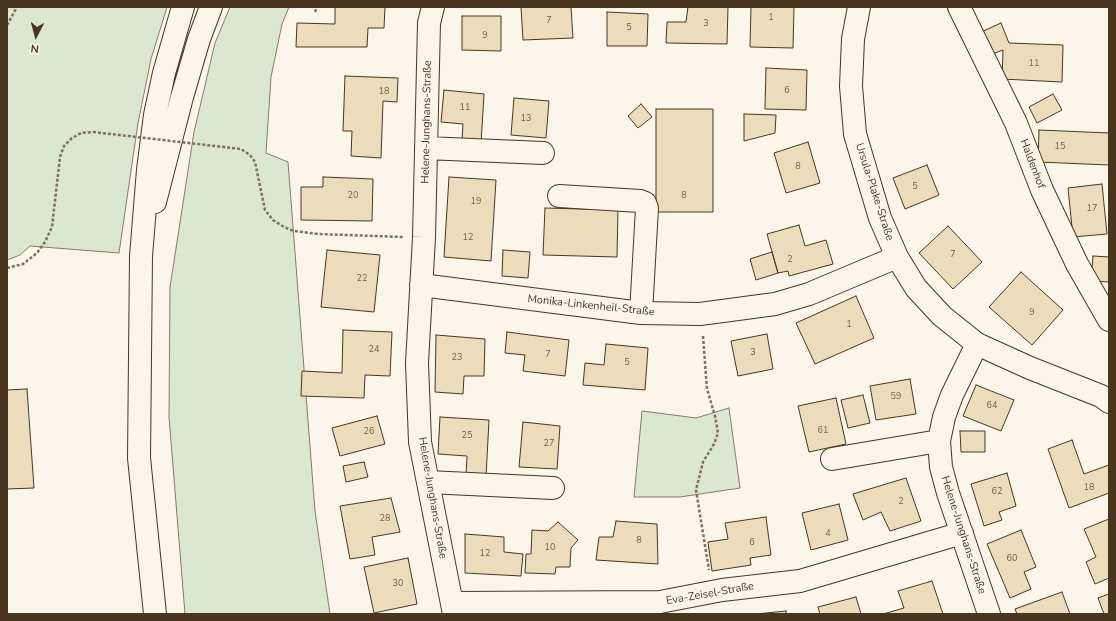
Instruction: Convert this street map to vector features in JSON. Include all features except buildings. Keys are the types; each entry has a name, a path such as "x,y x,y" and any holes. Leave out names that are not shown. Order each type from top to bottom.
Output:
{"street":[{"path":"155,614 139,458 141,256 148,170 155,115 164,73 183,7"},
{"path":"141,256 182,97 199,39 211,7"},
{"name":"Helene-Junghans-Straße","path":"433,7 429,23 424,237 417,363 420,442 453,608"},
{"name":"Ursula-Plake-Straße","path":"859,7 853,39 851,86 855,134 880,218 897,257 916,288 942,316 977,344 1030,368 1106,393"},
{"name":"Haldenhof","path":"959,7 1016,123 1042,190 1077,264 1109,320"},
{"path":"426,148 543,153"},
{"path":"559,196 640,201 645,203 647,208 642,313"},
{"name":"Monika-Linkenheil-Straße","path":"421,285 642,313 700,314 782,302 809,294 897,257"},
{"name":"Helene-Junghans-Straße","path":"977,344 952,395 944,417 939,441 941,467 990,614"},
{"path":"832,459 939,441"},
{"path":"428,482 553,488"},
{"name":"Eva-Zeisel-Straße","path":"453,608 660,602 712,592 800,581 962,533"}],"path":[{"path":"7,25 17,7"},
{"path":"315,12 317,7"},
{"path":"7,268 23,264 37,253 46,242 52,227 60,157 64,146 72,138 81,133 93,132 241,149 250,155 255,162 265,210 273,220 294,231 318,234 424,237"},
{"path":"700,314 707,389 715,416 718,433 714,444 703,462 696,490 712,592"}],"green space":[{"path":"7,7 167,7 151,59 138,123 119,253 30,246 20,255 7,260"},
{"path":"230,7 289,7 282,24 271,77 266,153 288,162 315,511 330,614 185,614 169,417 170,287 194,132 215,43"},
{"path":"729,408 740,488 680,497 634,497 642,411 696,418"}]}
